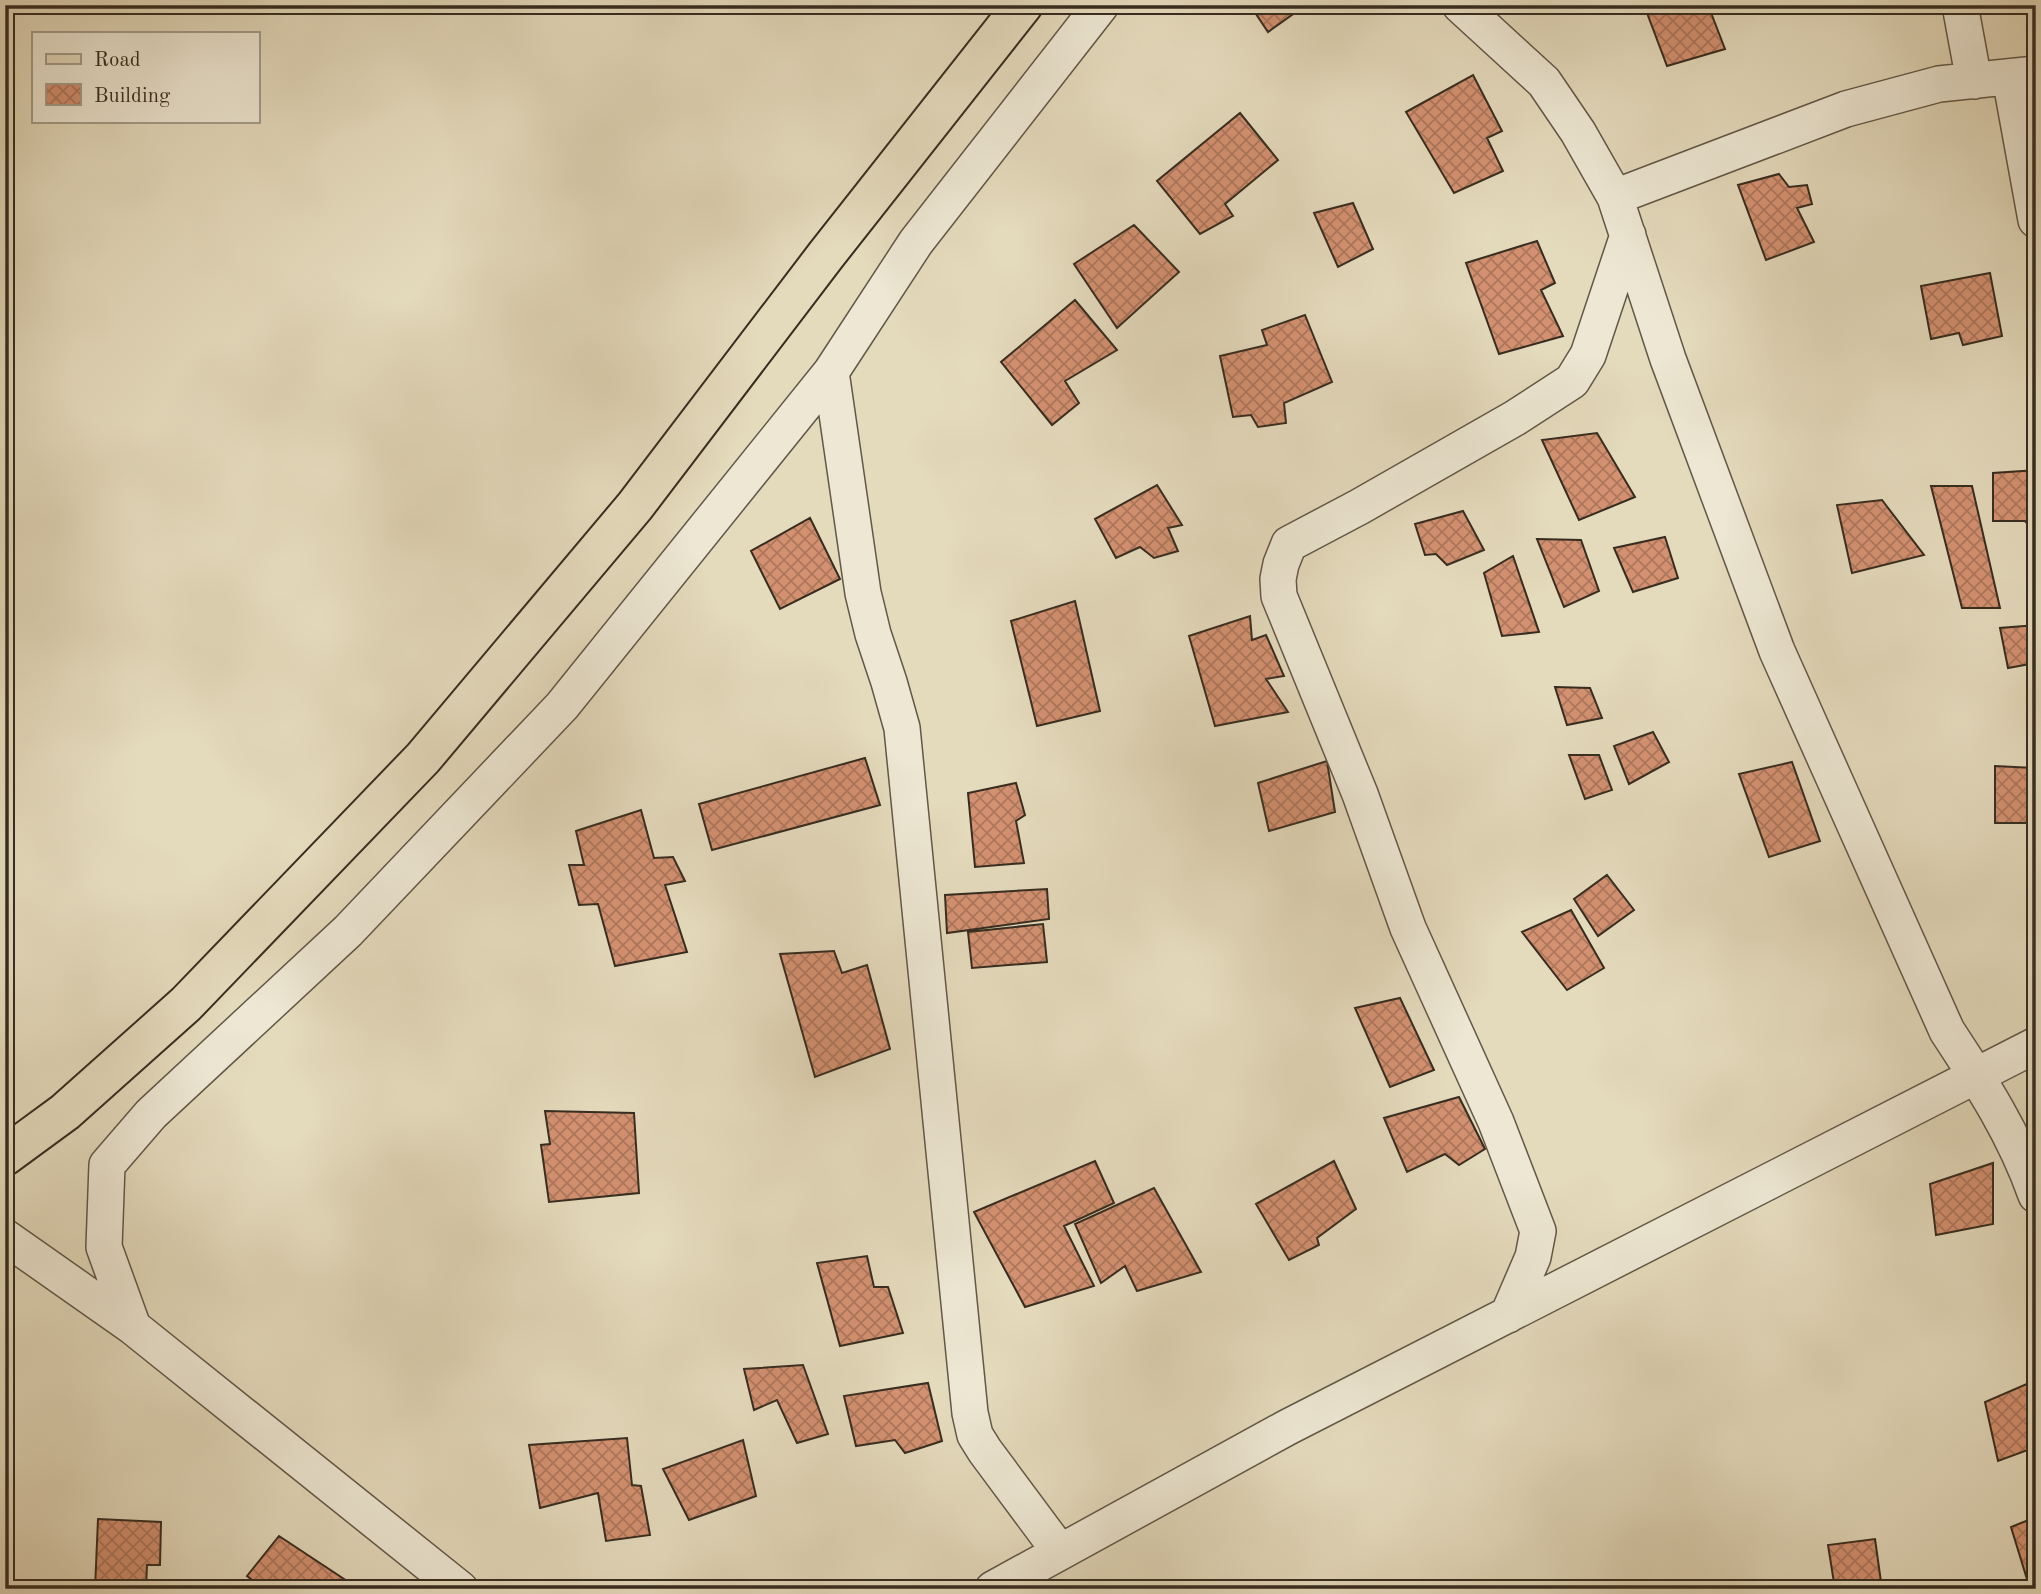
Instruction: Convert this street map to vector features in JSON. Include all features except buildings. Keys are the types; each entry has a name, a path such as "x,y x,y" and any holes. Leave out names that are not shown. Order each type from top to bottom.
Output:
{"main road":[{"path":"5,1156 65,1112 186,1003 423,758 635,506 827,255 1024,5"}],"street":[{"path":"133,1327 104,1247 107,1165 150,1114 348,931 562,706 831,372 916,242 1101,5"},
{"path":"1460,5 1544,82 1578,132 1615,197 1668,359 1777,651 1947,1031 1977,1076 2022,1155 2036,1195"},
{"path":"1960,5 1974,81"},
{"path":"1615,197 1846,109 1939,84 2023,75 2036,220"},
{"path":"1508,1315 1533,1257 1538,1231 1496,1122 1408,928 1360,794 1279,596 1278,579 1289,544 1515,418 1572,381 1588,355 1628,235"},
{"path":"831,372 863,593 902,728 970,1413 975,1435 985,1451 1060,1552"},
{"path":"1014,1584 1060,1552 1288,1427 2036,1045"},
{"path":"5,1237 133,1327 460,1589"}]}
